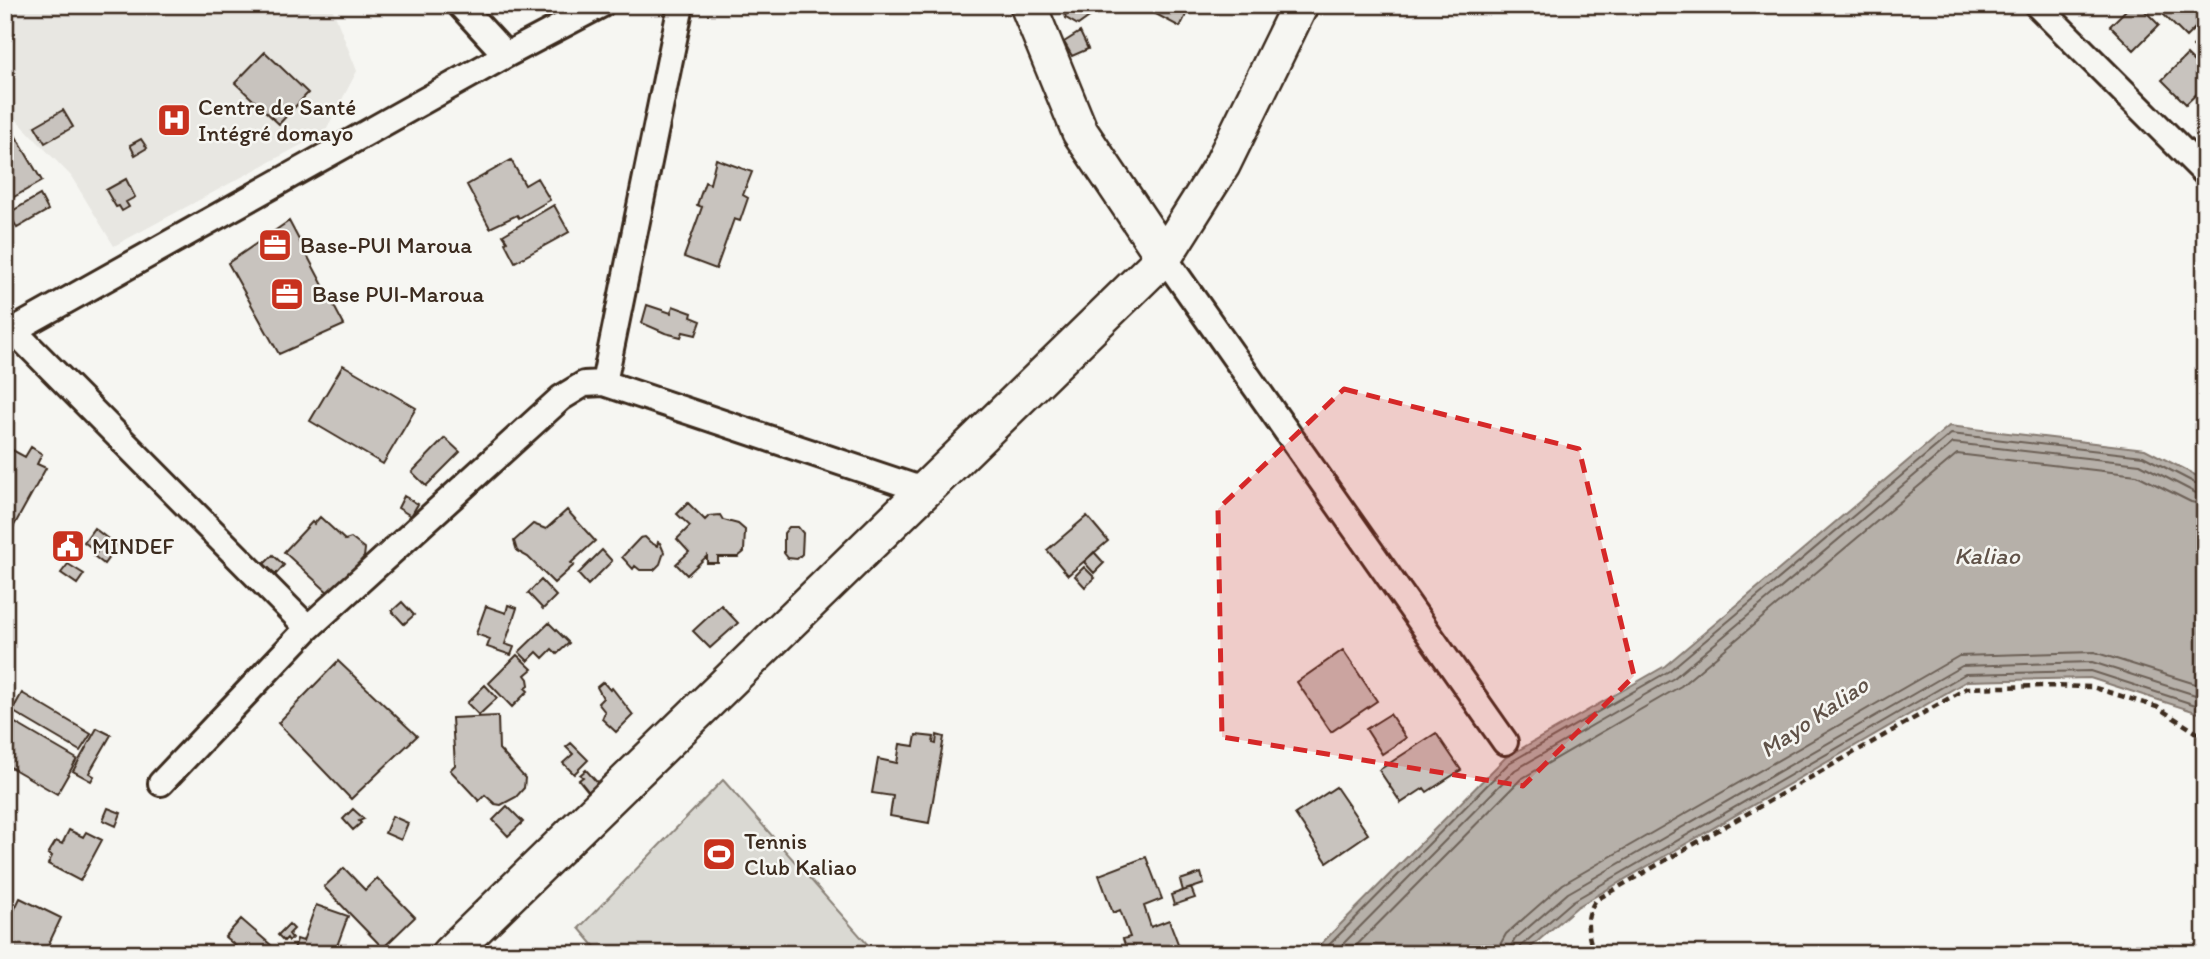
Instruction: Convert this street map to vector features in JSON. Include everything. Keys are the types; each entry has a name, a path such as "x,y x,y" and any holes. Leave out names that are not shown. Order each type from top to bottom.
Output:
{"street":[{"path":"460,5 506,55"},
{"path":"308,628 9,332 506,55 601,5"},
{"path":"604,383 681,5"},
{"path":"1028,5 1080,132 1164,257 1505,742"},
{"path":"449,954 1164,257 1222,165 1300,5"},
{"path":"2037,5 2205,173"},
{"path":"161,783 308,628 561,398 584,384 604,383 926,491"}],"path":[{"path":"1594,954 1588,929 1588,912 1597,900 1967,688 2040,685 2092,687 2157,707 2205,738"}],"highlighted area":[{"path":"1344,389 1579,449 1634,676 1523,786 1222,737 1218,509"}],"shaded area":[{"name":"Centre de Santé Intégré domayo","path":"5,5 331,5 357,71 325,132 114,246 71,176 5,108"},
{"name":"Tennis Club Kaliao","path":"723,780 876,954 601,954 579,928"}],"water":[{"name":"Kaliao","path":"1949,426 2145,449 2205,480 2205,715 2090,678 1967,681 1577,907 1523,954 1311,954 1505,758 1665,666"}],"building":[{"path":"1106,5 1078,25 1066,18 1063,6"},
{"path":"1139,5 1191,5 1180,27"},
{"path":"2131,5 2139,5 2159,25 2134,50 2110,26"},
{"path":"2164,5 2205,5 2205,18 2186,37 2159,10"},
{"path":"1080,32 1088,49 1072,56 1064,42"},
{"path":"2205,34 2205,57 2193,46"},
{"path":"265,52 308,93 279,124 235,83"},
{"path":"2187,55 2205,73 2205,86 2186,104 2162,80"},
{"path":"63,110 73,127 45,143 35,126"},
{"path":"5,127 7,130 11,128 42,181 5,202"},
{"path":"141,139 147,148 135,155 130,145"},
{"path":"716,159 752,172 743,195 748,198 740,221 734,219 716,269 684,257 702,207 697,205 705,182 710,184"},
{"path":"511,160 525,185 537,178 550,200 519,218 517,215 490,228 467,185"},
{"path":"126,179 135,197 126,202 129,207 122,211 119,206 116,207 106,190"},
{"path":"40,195 48,210 17,228 9,213"},
{"path":"554,205 569,232 515,262 503,235"},
{"name":"Base PUI-Maroua","path":"289,221 344,325 279,354 228,263"},
{"path":"647,305 671,313 673,306 692,313 691,317 701,321 696,335 683,332 681,337 642,323"},
{"path":"343,365 416,408 383,464 310,421"},
{"path":"445,438 460,452 426,486 412,472"},
{"path":"5,446 25,457 31,447 42,454 37,464 46,468 10,533 5,531"},
{"path":"404,496 418,504 411,516 398,508"},
{"path":"688,503 705,520 709,516 720,515 723,520 738,524 745,530 744,552 738,557 718,557 718,563 707,563 707,556 687,575 676,564 689,552 677,539 690,526 677,514"},
{"path":"567,510 595,541 554,583 528,557 517,551 514,541 533,524 546,529"},
{"path":"1087,516 1108,541 1068,575 1047,550"},
{"path":"320,517 345,540 351,538 365,549 364,557 331,595 284,552"},
{"path":"789,527 798,527 803,533 802,554 797,559 788,558 784,553 784,533"},
{"path":"94,528 117,546 104,564 94,556 97,552 84,542"},
{"path":"645,537 657,546 658,542 660,543 664,552 660,564 654,570 640,570 635,566 633,569 622,557 640,538"},
{"path":"602,550 612,561 588,585 578,574"},
{"path":"1094,552 1104,563 1094,573 1084,562"},
{"path":"273,555 284,565 276,574 264,564"},
{"path":"68,564 84,574 77,584 61,573"},
{"path":"1084,567 1095,578 1085,587 1075,576"},
{"path":"541,580 556,596 543,609 528,593"},
{"path":"402,602 414,615 404,624 392,611"},
{"path":"508,605 517,608 505,644 514,647 511,655 487,647 490,639 476,634 486,606 506,613"},
{"path":"721,605 738,623 710,648 693,631"},
{"path":"549,623 569,643 557,654 552,649 543,658 537,652 528,661 519,652"},
{"path":"1343,650 1377,701 1331,732 1297,682"},
{"path":"517,655 532,669 525,675 529,685 525,688 528,691 512,707 489,683"},
{"path":"338,661 417,736 351,799 278,723"},
{"path":"603,682 610,690 612,688 633,715 616,732 602,719 605,712 598,703 603,698 597,687"},
{"path":"485,685 497,698 479,715 467,703"},
{"path":"22,693 91,734 80,751 12,711"},
{"path":"1390,714 1406,738 1382,754 1366,729"},
{"path":"498,716 499,749 525,778 524,788 516,797 501,805 495,804 485,795 479,801 450,770 455,765 452,718"},
{"path":"5,717 77,759 57,794 5,764"},
{"path":"97,728 111,735 89,773 94,776 91,781 73,771"},
{"path":"1436,733 1461,770 1427,792 1424,788 1401,803 1379,770"},
{"path":"916,735 934,737 933,743 936,744 937,735 944,737 929,823 890,816 893,796 872,793 878,759 897,763 900,744 914,746"},
{"path":"571,743 588,760 574,774 563,763 573,754 566,747"},
{"path":"586,770 602,788 592,796 579,780"},
{"path":"1336,787 1368,834 1327,862 1295,814"},
{"path":"507,806 523,822 508,836 493,820"},
{"path":"108,808 121,813 116,826 103,820"},
{"path":"353,809 364,819 359,821 361,823 353,830 343,819"},
{"path":"392,816 408,823 401,840 385,833"},
{"path":"69,830 83,837 86,832 102,840 80,881 48,864 52,856 48,854 56,841 62,844"},
{"path":"1146,857 1162,899 1144,906 1151,927 1169,920 1182,954 1128,954 1123,939 1130,937 1120,910 1113,913 1099,875"},
{"path":"344,868 365,890 377,878 415,917 383,948 324,887"},
{"path":"1201,873 1204,884 1183,891 1180,880"},
{"path":"1191,888 1195,898 1174,905 1171,895"},
{"path":"20,898 61,918 44,954 5,954 5,929"},
{"path":"316,905 348,916 334,954 318,951 317,954 293,953 297,939 303,941"},
{"path":"241,919 272,946 266,954 245,954 225,937"},
{"path":"289,924 294,929 289,934 292,938 284,941 278,935"}],"place":[{"name":"Centre de Santé Intégré domayo","path":"174,120"},
{"name":"Base-PUI Maroua","path":"275,245"},
{"name":"Base PUI-Maroua","path":"287,294"},
{"name":"MINDEF","path":"68,546"},
{"name":"Tennis Club Kaliao","path":"719,854"}],"water label":[{"name":"Mayo Kaliao","path":"1814,717"}]}
